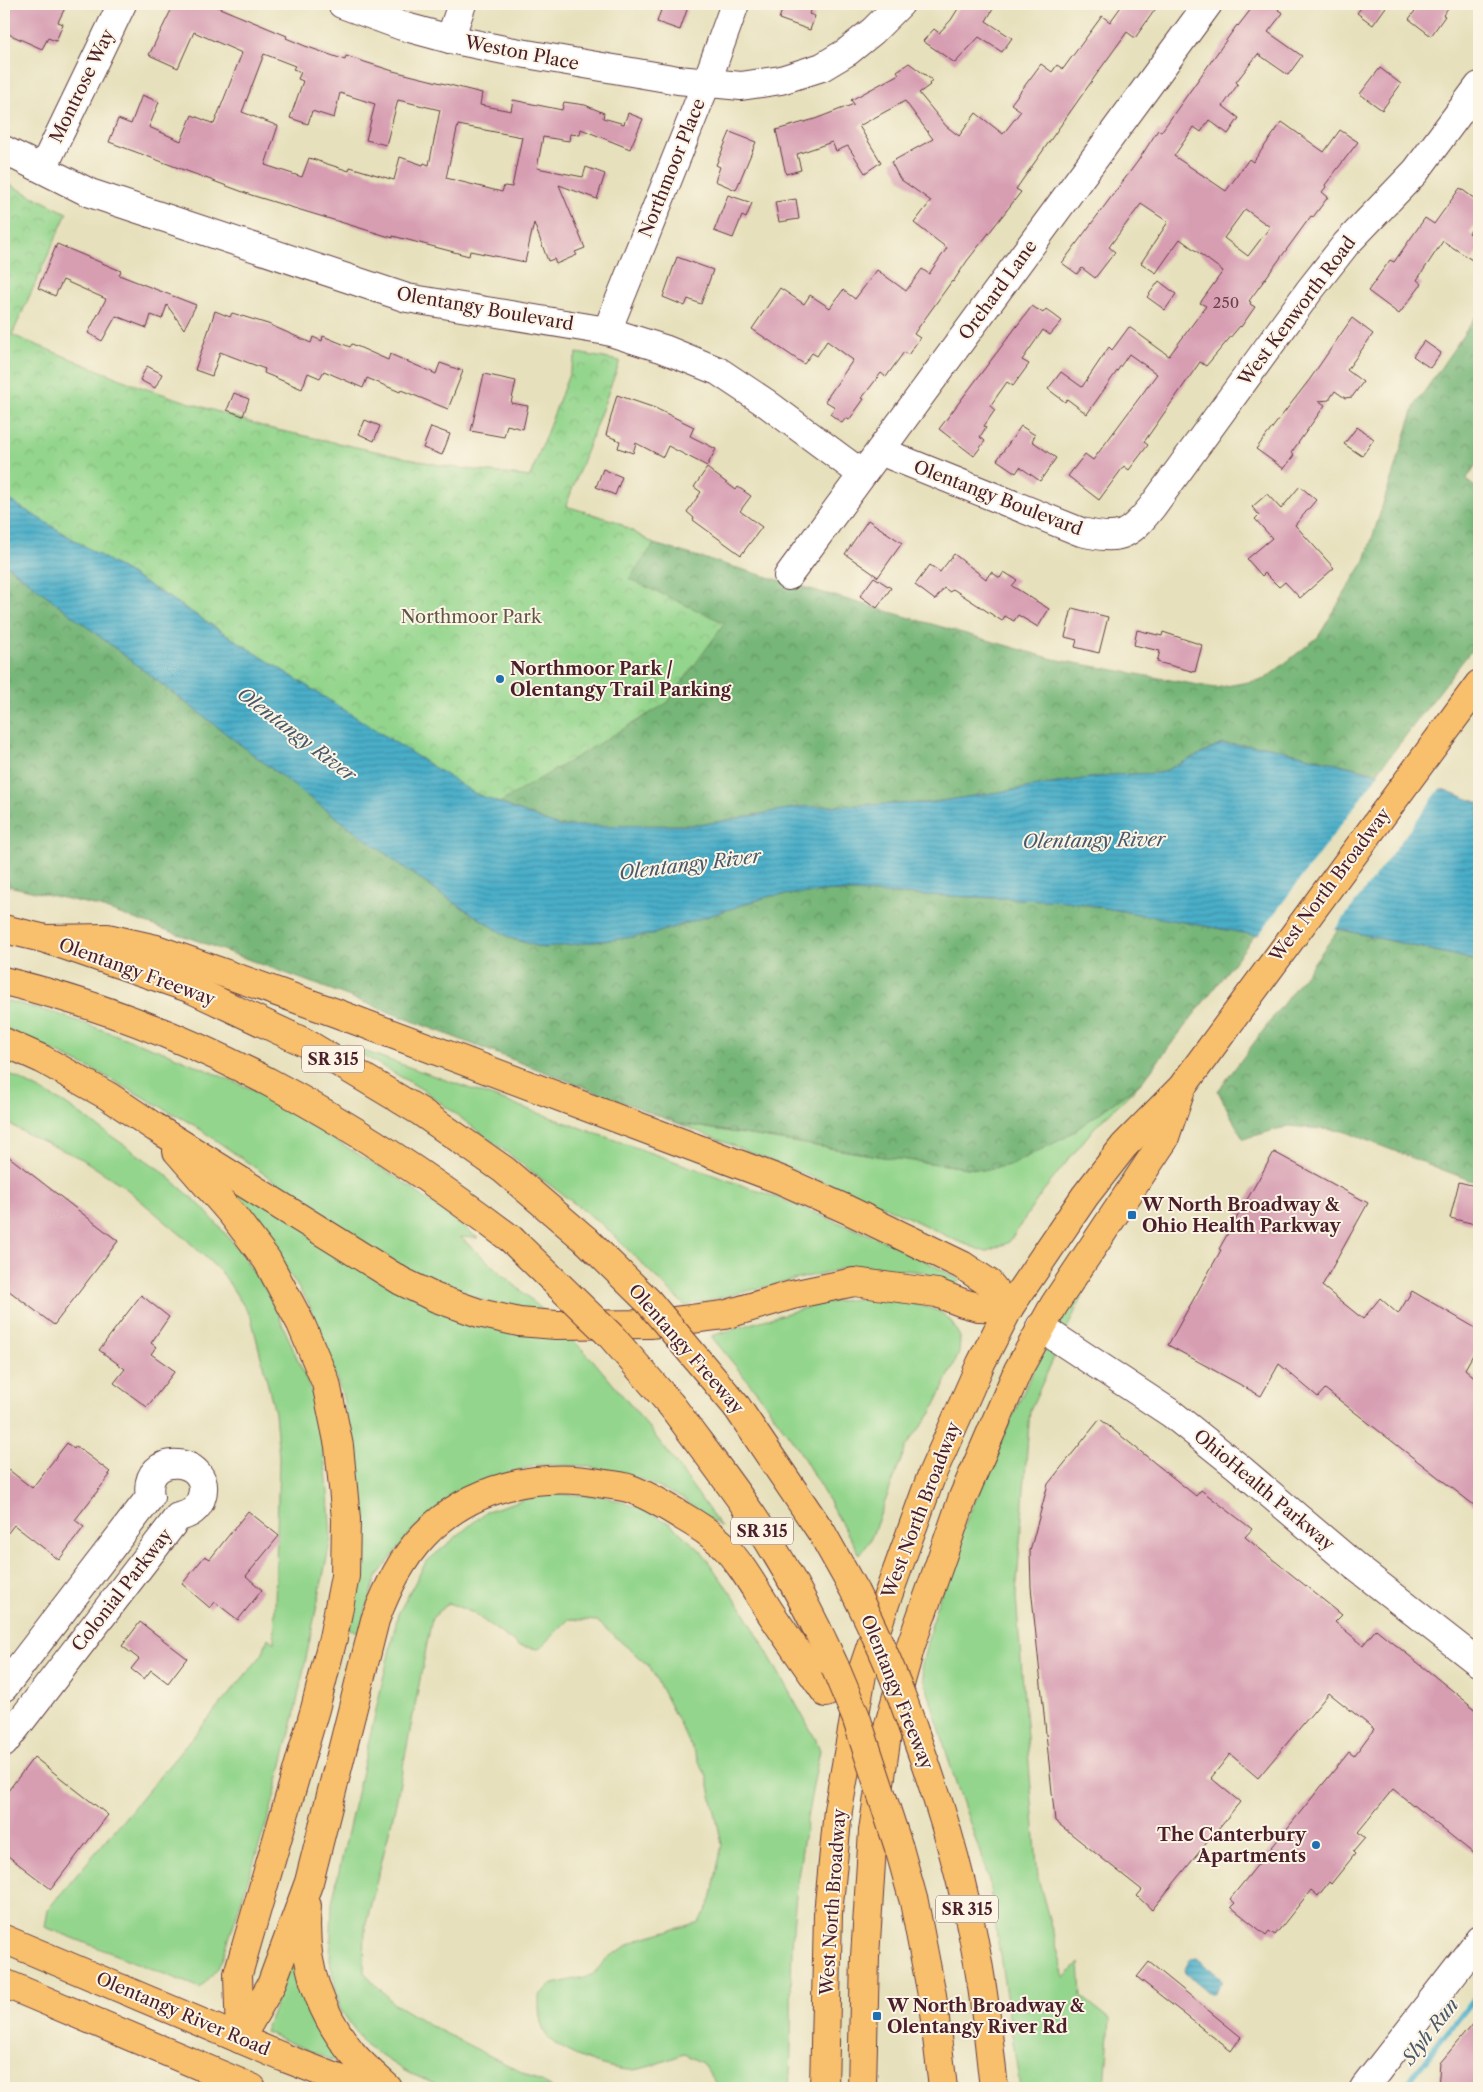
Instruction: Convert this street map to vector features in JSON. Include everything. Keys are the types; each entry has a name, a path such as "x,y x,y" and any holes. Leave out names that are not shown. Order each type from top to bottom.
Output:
{"main road":[{"name":"West North Broadway","path":"824,2088 828,1914 842,1784 863,1669 932,1474 973,1381 1009,1308 1085,1196 1124,1146 1182,1087 1479,684"},
{"name":"Olentangy Freeway","path":"4,929 46,939 189,988 306,1043 429,1118 504,1170 586,1240 648,1301 737,1407 822,1533 871,1623 903,1698 934,1787 963,1890 982,1986 994,2088"},
{"path":"46,939 107,938 156,949 336,1013 781,1180 846,1209 962,1266 989,1283 1009,1308 1040,1327"},
{"name":"SR 315","path":"4,981 99,1009 170,1035 226,1059 338,1120 434,1181 511,1239 611,1336 672,1406 754,1518 825,1645 856,1717 900,1848 914,1902 932,1994 943,2088"},
{"path":"4,1042 42,1059 108,1096 401,1281 436,1298 479,1313 519,1322 650,1324 724,1315 792,1295 854,1282 937,1293 978,1307 1009,1308"},
{"name":"West North Broadway","path":"862,2088 864,1958 873,1831 888,1728 911,1645 963,1497 1002,1406 1040,1327 1164,1140 1182,1087"},
{"path":"156,1128 232,1214 267,1260 301,1324 326,1382 339,1446 346,1519 345,1576 333,1638 315,1709 238,1974 240,2038"},
{"path":"221,2082 240,2038 271,1985 309,1882 375,1620 384,1596 408,1554 424,1535 444,1518 469,1502 502,1487 538,1480 578,1478 630,1488 664,1504 704,1529 722,1545 740,1567 826,1693 900,1848"},
{"path":"309,1882 306,1917 308,1960 319,1998 332,2022 353,2053 388,2088"},
{"name":"Olentangy River Road","path":"4,1939 363,2088"},
{"path":"4,1983 221,2082 252,2088"},
{"path":"811,2088 824,2058"}],"street":[{"name":"Montrose Way","path":"42,168 122,4"},
{"name":"Weston Place","path":"342,4 402,26 450,39 555,60 706,84 741,86 781,80 822,67 847,52 873,31 900,4"},
{"path":"450,39 462,4"},
{"name":"Northmoor Place","path":"607,331 706,84 735,4"},
{"name":"Orchard Lane","path":"788,576 1208,4"},
{"name":"West Kenworth Road","path":"1119,536 1128,532 1143,518 1346,244 1416,170 1479,86"},
{"name":"Olentangy Boulevard","path":"4,150 90,193 407,298 607,331 664,349 718,372 766,403 862,474"},
{"name":"Olentangy Boulevard","path":"880,451 1081,532 1101,536 1119,536"},
{"name":"OhioHealth Parkway","path":"1040,1327 1172,1414 1237,1466 1356,1567 1479,1663"},
{"name":"Colonial Parkway","path":"4,1686 150,1497 149,1487 156,1472 164,1465 175,1463 186,1465 195,1470 201,1479 203,1490 198,1506 190,1513 178,1517 4,1743"},
{"path":"1364,2088 1479,1940"}],"green space":[{"name":"Northmoor Park","path":"4,182 67,213 12,335 138,386 268,428 444,466 530,477 577,353 620,361 566,506 615,521 654,544 629,579 725,623 667,703 499,803 474,793 168,597 4,497"},
{"path":"1479,312 1479,460 1466,480 1479,490 1479,640 1377,773 1265,746 1222,744 1160,773 1110,775 928,803 799,807 700,825 558,826 474,793 209,623 206,593 615,521 654,544 1053,659 1215,688 1265,679 1318,637 1365,560 1415,405"},
{"path":"4,563 302,792 435,890 510,938 543,948 650,935 770,896 830,891 1066,901 1255,935 1142,1082 1066,1137 1010,1165 983,1170 884,1157 677,1123 337,992 198,941 94,905 4,885"},
{"path":"1339,929 1479,961 1479,1182 1469,1180 1343,1131 1289,1126 1243,1139 1218,1091"},
{"path":"4,1000 58,1014 169,1054 251,1089 399,1179 478,1238 460,1237 545,1312 504,1307 451,1289 389,1261 194,1125 96,1071 4,1028"},
{"path":"344,1044 778,1198 902,1248 960,1280 956,1286 923,1272 857,1265 685,1306 603,1225 425,1091"},
{"path":"4,1071 64,1103 163,1172 202,1207 236,1246 271,1298 316,1402 327,1479 331,1538 294,1716 271,1809 223,1957 217,1970 200,1988 45,1927 48,1909 262,1655 268,1638 274,1643 279,1457 275,1413 251,1317 223,1274 186,1239 122,1185 82,1159 27,1134 4,1121"},
{"path":"1142,1082 1094,1128 1041,1194 1009,1242 986,1252 957,1241 891,1209 677,1123 884,1157 983,1170 1066,1137"},
{"path":"227,1180 497,1329 572,1339 592,1359 633,1408 670,1455 721,1527 682,1498 638,1478 587,1466 538,1465 497,1476 414,1528 376,1578 359,1632 347,1628 359,1577 358,1498 343,1397 308,1302 260,1230 223,1187"},
{"path":"1103,1250 1030,1410 1016,1596 1038,1878 1065,1978 1079,1963 1081,1996 1110,2019 1105,2088 1020,2088 988,1876 952,1771 921,1668 935,1610 967,1519 1046,1341"},
{"path":"866,1298 912,1303 939,1311 951,1321 960,1337 959,1353 952,1369 931,1413 906,1447 870,1541 860,1555 796,1445 759,1395 711,1336 821,1303"},
{"path":"558,1494 602,1496 641,1508 669,1523 700,1550 745,1613 820,1750 802,1848 796,1897 791,1965 789,2088 718,2088 718,2085 702,2063 684,2054 648,2067 634,2070 619,2069 570,2053 551,2040 543,2029 539,1996 550,1985 592,1975 610,1956 639,1939 699,1922 711,1900 722,1844 707,1777 650,1667 597,1621 569,1619 539,1649 519,1646 473,1613 449,1603 432,1618 395,1808 365,1928 364,1972 393,2003 435,2028 553,2088 443,2088 403,2070 366,2046 340,2009 330,1961 332,1902 398,1614 426,1562 487,1511 525,1499"},
{"path":"297,1946 340,2054 341,2064 265,2032"}],"water":[{"name":"Olentangy River","path":"4,497 168,597 474,793 558,826 700,825 799,807 928,803 1110,775 1160,773 1222,744 1265,746 1445,790 1479,803 1479,961 1339,929 1255,935 1066,901 830,891 770,896 650,935 543,948 510,938 435,890 302,792 4,563"},
{"path":"1197,1958 1222,1979 1214,1993 1209,1993 1185,1973 1184,1970 1191,1959"}],"pier":[{"path":"1381,771 1442,786 1334,931 1257,937"}],"building":[{"path":"4,4 67,4 58,22 63,24 56,41 48,38 42,49 4,32"},
{"path":"174,4 210,4 287,36 286,38 305,46 345,60 346,56 393,71 482,93 480,105 511,111 513,100 562,110 564,102 585,105 604,113 603,118 624,124 628,113 643,119 630,149 581,129 580,135 570,134 569,141 543,137 537,168 583,177 586,167 605,174 597,199 559,185 585,248 575,252 577,255 556,264 554,259 548,261 534,223 525,262 470,251 469,256 393,236 393,238 251,195 109,142 118,119 131,124 142,95 159,102 149,127 181,141 192,115 214,124 242,53 194,32 178,68 149,55","holes":["264,54 295,66 293,69 301,72 298,79 303,81 290,118 308,124 312,111 334,118 340,93 375,104 366,140 386,145 398,100 440,110 429,165 424,163 423,165 400,157 394,180 350,167 349,171 309,158 302,177 265,165 278,126 242,112","458,125 522,137 512,187 504,186 502,192 446,178"]},
{"path":"663,4 689,4 680,30 657,22"},
{"path":"784,4 813,4 809,14 815,16 810,30 779,19"},
{"path":"961,4 996,4 986,21 1012,38 1002,52 979,37 955,63 923,41 934,29 939,33 951,20"},
{"path":"1123,4 1159,4 1135,38 1127,32 1101,68 1016,189 1021,192 916,331 914,334 920,338 908,355 904,352 886,377 881,373 862,398 864,399 849,420 846,418 842,423 830,414 835,407 825,401 853,360 827,341 817,356 812,353 804,364 752,329 780,288 804,304 810,295 830,308 843,290 855,299 877,270 906,291 922,269 929,274 947,248 914,223 931,201 900,179 891,162 933,139 905,101 859,126 881,162 865,173 848,146 836,151 832,142 797,154 801,170 786,174 776,130 815,119 854,104 851,100 899,74 897,71 909,63 932,80 930,85 919,93 946,126 959,136 976,113 1003,134 1021,111 1011,104 1041,64 1052,72 1057,65 1063,69 1102,16 1110,22"},
{"path":"1255,4 1283,4 1278,10 1283,13 1268,32 1302,56 1288,75 1258,54 1236,82 1238,84 1223,106 1239,118 1228,134 1209,120 1201,132 1194,127 1174,156 1226,191 1249,159 1253,162 1282,122 1324,152 1340,130 1358,142 1325,185 1326,187 1322,192 1328,197 1313,217 1311,216 1249,301 1255,307 1241,327 1206,366 1200,362 1144,442 1148,445 1129,470 1124,466 1099,500 1068,476 1085,454 1093,460 1157,374 1129,354 1087,414 1067,399 1065,402 1048,389 1061,372 1082,387 1109,347 1112,350 1129,327 1169,356 1206,306 1200,303 1223,271 1180,239 1156,273 1141,263 1168,222 1141,204 1109,247 1115,252 1095,278 1082,268 1077,274 1062,263 1138,161 1158,130 1161,132","holes":["1245,209 1270,227 1248,256 1224,238"]},
{"path":"1364,4 1388,4 1373,25 1357,13"},
{"path":"1420,4 1451,4 1431,36 1409,19"},
{"path":"1380,68 1401,84 1382,110 1360,94"},
{"path":"730,132 756,142 736,190 715,181 720,167 716,165"},
{"path":"1460,188 1479,202 1479,219 1469,233 1479,240 1479,250 1472,260 1443,241 1417,280 1422,284 1399,314 1368,291 1390,260 1394,262 1425,218 1434,224"},
{"path":"728,195 752,203 746,218 742,216 733,238 714,231"},
{"path":"796,199 799,219 779,222 775,202"},
{"path":"57,244 121,271 119,275 196,305 184,329 167,305 162,319 151,315 147,328 116,316 102,341 88,333 106,299 63,280 55,296 38,288"},
{"path":"677,257 713,270 701,304 688,299 685,306 663,297"},
{"path":"1159,281 1176,294 1165,310 1147,297"},
{"path":"1032,306 1043,313 1046,309 1062,321 1050,335 1043,330 1022,360 1029,364 1013,386 1007,382 990,406 995,410 984,426 986,427 980,437 985,441 974,456 939,429"},
{"path":"215,311 230,317 232,313 268,324 311,343 313,337 322,341 323,336 350,347 352,344 388,360 390,354 436,374 440,363 463,371 448,409 367,378 363,388 324,371 320,378 308,373 302,389 264,373 265,369 220,352 212,376 195,370"},
{"path":"1352,318 1373,334 1347,370 1363,382 1352,397 1345,398 1335,391 1329,400 1319,401 1325,405 1291,453 1294,455 1284,469 1256,449 1310,379"},
{"path":"1424,341 1441,353 1430,368 1413,356"},
{"path":"147,366 162,374 155,388 140,380"},
{"path":"484,374 516,381 511,403 528,406 523,429 507,425 504,437 471,431"},
{"path":"234,393 249,399 243,416 227,410"},
{"path":"617,395 655,408 694,427 690,436 716,449 707,466 668,446 663,457 636,443 633,453 618,448 620,441 606,435"},
{"path":"365,420 380,426 374,441 359,434"},
{"path":"1021,426 1035,435 1032,441 1056,458 1040,481 1020,467 1016,473 997,460"},
{"path":"431,427 450,434 442,455 423,448"},
{"path":"1357,427 1374,439 1362,456 1344,444"},
{"path":"707,468 736,490 738,487 751,496 740,511 762,527 741,555 693,520 694,518 687,512 701,492 694,487"},
{"path":"603,469 622,477 615,495 596,487"},
{"path":"1300,486 1316,500 1295,525 1334,568 1300,598 1285,582 1279,587 1265,573 1262,576 1247,559 1272,538 1255,519 1259,515 1252,507 1267,494 1281,509"},
{"path":"868,520 902,543 878,577 845,554"},
{"path":"954,554 986,579 991,572 1000,578 1004,572 1017,580 1012,586 1049,609 1038,627 1018,615 1014,621 1005,616 1002,621 953,589 950,592 944,588 935,600 915,585 930,565 940,572"},
{"path":"874,577 891,588 877,608 860,596"},
{"path":"1072,608 1108,617 1099,653 1075,647 1077,640 1065,637"},
{"path":"1137,630 1162,636 1163,632 1202,645 1195,672 1157,662 1160,651 1134,645"},
{"path":"1274,1152 1368,1203 1322,1286 1363,1319 1380,1298 1398,1314 1412,1291 1479,1330 1479,1344 1465,1369 1479,1381 1479,1509 1325,1389 1318,1397 1279,1364 1261,1396 1168,1345 1221,1250 1219,1249"},
{"path":"4,1153 118,1241 54,1325 4,1287"},
{"path":"1459,1182 1479,1187 1479,1225 1450,1218"},
{"path":"141,1295 169,1317 151,1343 156,1347 151,1354 175,1371 147,1407 114,1383 125,1369 99,1350"},
{"path":"1100,1419 1196,1496 1201,1490 1252,1529 1245,1537 1342,1615 1335,1622 1363,1645 1376,1629 1479,1712 1479,1858 1393,1789 1358,1832 1365,1838 1331,1884 1329,1882 1318,1896 1311,1890 1275,1935 1269,1931 1266,1935 1231,1907 1235,1903 1230,1899 1349,1752 1354,1756 1374,1729 1329,1693 1258,1778 1230,1754 1211,1778 1240,1802 1152,1910 1137,1896 1142,1890 1055,1821 1031,1587 1030,1551 1048,1484"},
{"path":"67,1443 74,1449 76,1446 110,1472 108,1474 110,1475 75,1520 84,1527 59,1560 14,1525 4,1538 4,1466 32,1488"},
{"path":"248,1511 279,1536 246,1576 262,1590 238,1620 215,1602 210,1608 182,1584 205,1556 210,1559"},
{"path":"140,1622 187,1658 168,1683 151,1670 144,1679 131,1669 139,1659 122,1646"},
{"path":"34,1757 108,1815 51,1889 4,1853 4,1796"},
{"path":"1149,1962 1241,2037 1231,2051 1137,1977"},
{"path":"1479,2016 1479,2088 1438,2088 1440,2063"}],"waterway":[{"name":"Slyh Run","path":"1404,2088 1479,1991"}],"place":[{"name":"Northmoor Park / Olentangy Trail Parking","path":"500,679"},
{"name":"W North Broadway & Ohio Health Parkway","path":"1132,1215"},
{"name":"The Canterbury Apartments","path":"1316,1845"},
{"name":"W North Broadway & Olentangy River Rd","path":"877,2016"}]}
